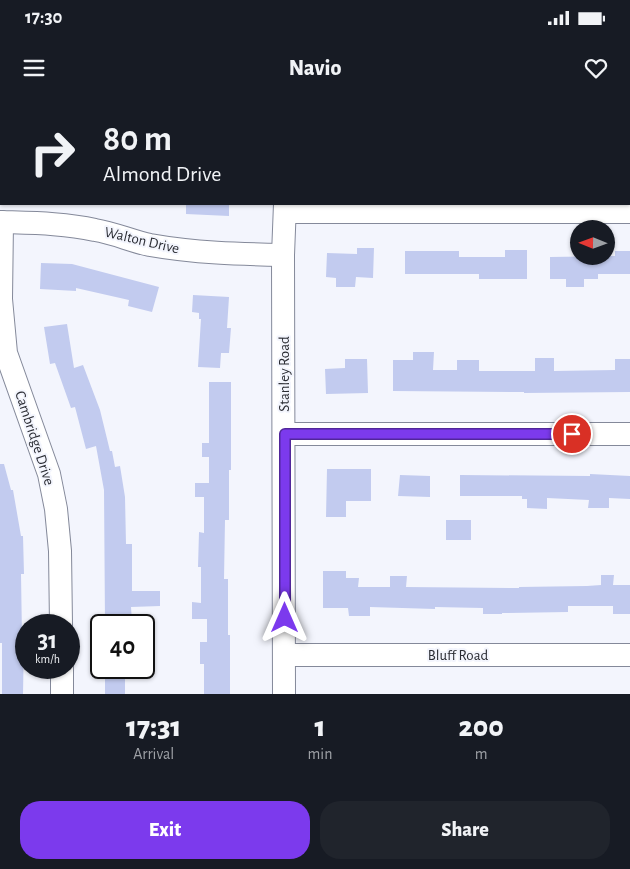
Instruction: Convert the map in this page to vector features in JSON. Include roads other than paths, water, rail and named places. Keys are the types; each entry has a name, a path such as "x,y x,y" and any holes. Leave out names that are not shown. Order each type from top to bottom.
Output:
{"street":[{"path":"285,208 630,212"},
{"name":"Stanley Road","path":"284,694 285,208"},
{"name":"Walton Drive","path":"1,222 62,225 97,230 150,245 211,254 284,255"},
{"name":"Cambridge Drive","path":"1,222 1,299 6,353 49,474 56,509 60,551 61,614"},
{"path":"285,434 630,434"},
{"name":"Bluff Road","path":"285,655 630,655"},
{"path":"62,679 62,694"}]}
